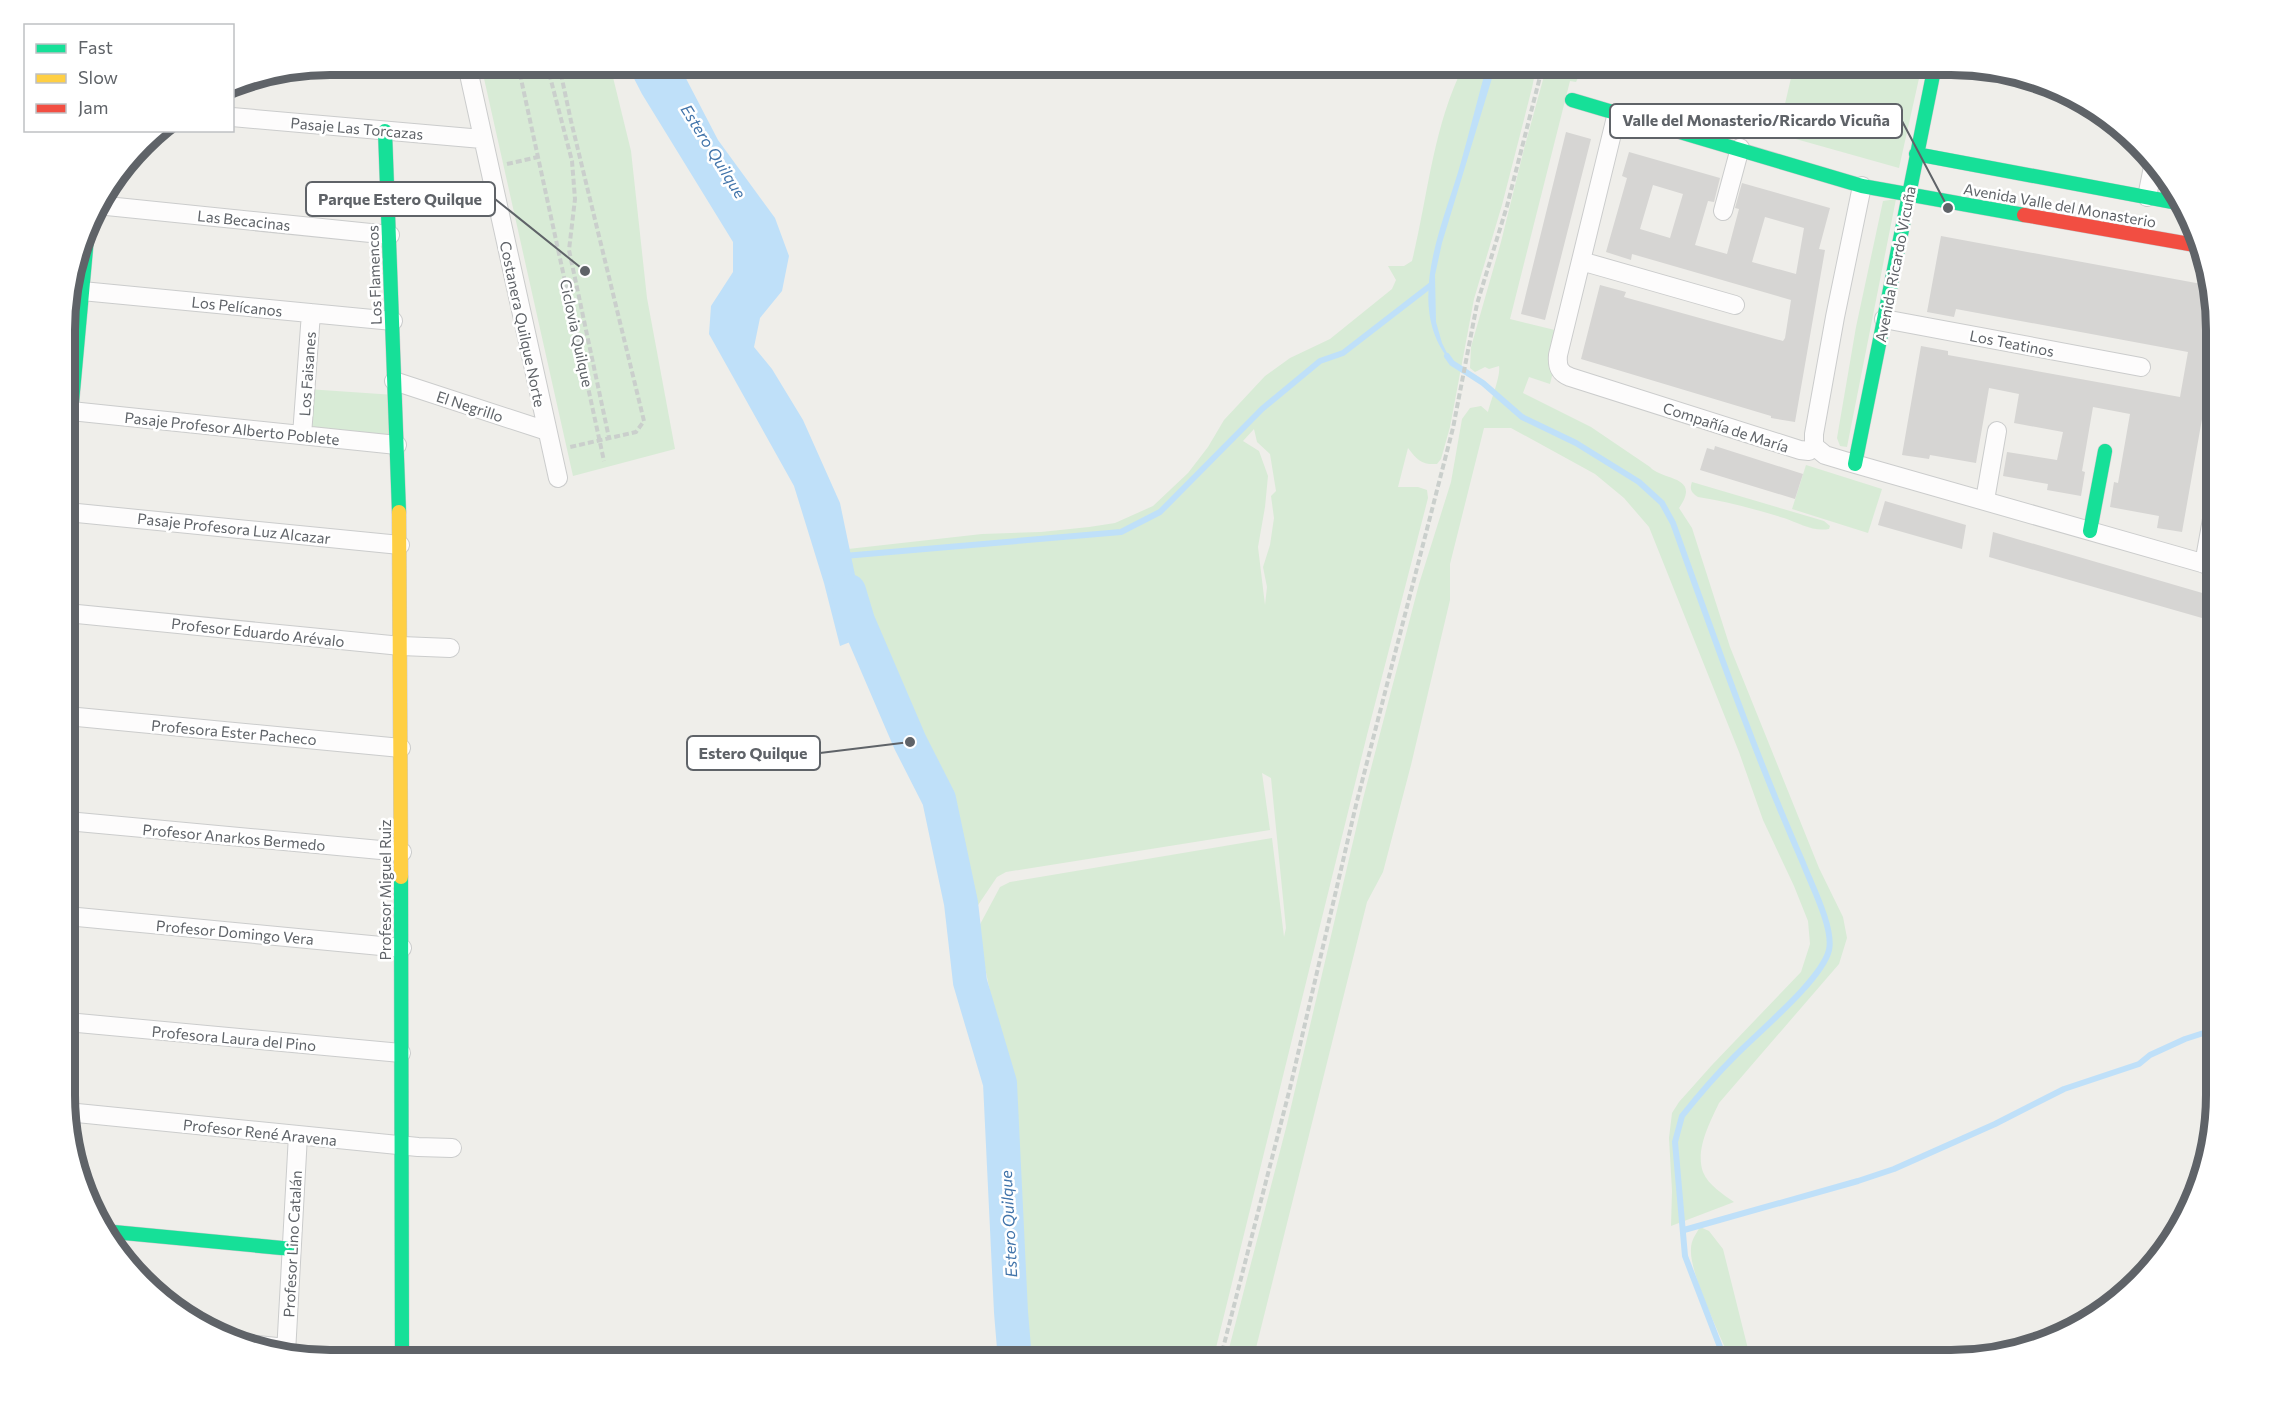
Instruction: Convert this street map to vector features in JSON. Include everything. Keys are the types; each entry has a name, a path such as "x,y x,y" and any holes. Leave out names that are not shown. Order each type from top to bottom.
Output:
{"street":[{"name":"Costanera Quilque Norte","path":"469,75 558,478"},
{"name":"Avenida Ricardo Vicuña","path":"1855,464 1933,75"},
{"name":"Avenida Valle del Monasterio","path":"1572,100 1862,186 2191,244"},
{"name":"Compañía de María","path":"1617,113 1558,355 1558,368 1564,375 1800,450 1809,451 1814,446 1825,455 2206,565"},
{"name":"Pasaje Las Torcazas","path":"234,117 482,139"},
{"name":"Los Flamencos","path":"385,130 396,419"},
{"path":"1723,211 1740,148"},
{"name":"Avenida Valle del Monasterio","path":"1916,154 2172,202"},
{"path":"2147,197 2152,173"},
{"path":"1814,446 1814,434 1835,317 1862,186"},
{"name":"Las Becacinas","path":"107,206 390,235"},
{"path":"1581,261 1735,305"},
{"path":"75,356 85,262"},
{"name":"Los Pelícanos","path":"82,291 393,321"},
{"name":"Los Faisanes","path":"302,435 312,313"},
{"name":"Los Teatinos","path":"1884,319 2141,367"},
{"name":"El Negrillo","path":"394,381 547,431"},
{"name":"Pasaje Profesor Alberto Poblete","path":"75,412 397,445"},
{"name":"Profesor Miguel Ruiz","path":"396,419 402,748 402,1350"},
{"path":"1985,500 1997,431"},
{"path":"2090,531 2104,451"},
{"name":"Pasaje Profesora Luz Alcazar","path":"75,513 400,545"},
{"name":"Profesor Eduardo Arévalo","path":"75,614 401,646 450,648"},
{"name":"Profesora Ester Pacheco","path":"75,717 402,748"},
{"name":"Profesor Anarkos Bermedo","path":"75,822 402,852"},
{"name":"Profesor Domingo Vera","path":"75,917 402,948"},
{"name":"Profesora Laura del Pino","path":"75,1023 401,1053"},
{"name":"Profesor René Aravena","path":"76,1113 402,1146 453,1148"},
{"name":"Profesor Lino Catalán","path":"286,1346 298,1135"},
{"path":"115,1232 292,1249"}],"path":[{"name":"Ciclovia Quilque","path":"520,75 604,460"},
{"path":"550,75 572,162 575,199 569,250 609,438"},
{"path":"552,451 636,432 644,421 561,75"},
{"path":"1223,1350 1290,1088 1359,794 1453,428 1477,304 1507,206 1540,75"},
{"path":"489,168 538,157"}],"green space":[{"path":"483,75 612,75 631,151 647,298 675,449 573,476"},
{"path":"1460,75 1535,75 1502,205 1474,299 1450,427 1441,459 1437,464 1424,463 1417,459 1408,448 1398,487 1418,487 1427,490 1428,498 1367,735 1215,1350 1027,1350 1021,1203 1009,1081 977,930 1000,887 1010,882 1272,838 1284,937 1286,928 1271,778 1262,773 1270,830 1006,872 997,877 972,914 963,885 958,846 945,795 888,673 860,599 848,549 982,534 1041,532 1089,527 1115,523 1153,506 1188,473 1208,447 1224,420 1265,376 1290,358 1330,339 1392,289 1396,280 1388,266 1404,266 1412,261 1432,162 1445,112","holes":["1254,429 1257,442 1270,454 1276,491 1271,496 1274,518 1270,545 1263,567 1267,587 1265,605 1258,547 1268,476 1259,451 1243,441"]},
{"path":"1544,75 1579,75 1576,82 1570,81 1510,319 1563,332 1550,384 1529,377 1523,393 1591,427 1656,471 1683,484 1686,490 1685,497 1679,508 1692,528 1730,647 1819,868 1843,917 1847,938 1839,964 1719,1103 1712,1119 1702,1146 1703,1172 1712,1185 1734,1202 1671,1226 1669,1138 1672,1113 1712,1065 1801,972 1810,944 1808,921 1763,820 1739,752 1649,527 1624,498 1595,474 1511,428 1484,428 1450,564 1450,600 1411,765 1383,872 1367,902 1255,1350 1229,1350 1287,1124 1363,799 1419,584 1451,482 1462,419 1470,408 1481,406 1488,412 1497,381 1499,366 1489,369 1485,367 1475,372 1470,368 1471,347 1501,242"},
{"path":"1792,75 1920,75 1899,168 1778,134"},
{"path":"1896,199 1847,447 1840,446 1837,438 1856,327 1883,201"},
{"path":"307,389 395,395 397,445 302,435"},
{"path":"1806,465 1882,489 1868,533 1792,509"},
{"path":"1692,482 1824,521 1830,526 1829,529 1823,530 1812,528 1752,509 1698,497 1692,491"},
{"path":"1700,1227 1709,1231 1723,1249 1749,1350 1726,1350 1695,1273 1691,1249"}],"water":[{"path":"632,75 684,75 718,140 775,218 789,256 782,291 760,318 754,347 772,369 803,420 840,503 860,599 873,633 840,646 824,583 794,486 709,334 711,306 733,272 733,242"},
{"path":"1484,75 1493,75 1442,243 1435,275 1436,322 1442,343 1452,363 1437,341 1430,317 1428,291 1437,238 1461,162"}],"building":[{"path":"1566,132 1591,139 1545,320 1521,314"},
{"path":"1629,152 1720,178 1714,202 1708,201 1695,245 1727,254 1739,209 1735,208 1742,183 1830,208 1819,249 1825,250 1795,422 1771,418 1771,416 1581,359 1600,285 1626,292 1624,297 1783,341 1785,338 1791,300 1632,254 1631,260 1606,252 1627,178 1622,176","holes":["1653,185 1683,194 1670,238 1640,229","1765,217 1804,228 1796,274 1752,262"]},
{"path":"1941,236 2202,284 2206,330 2206,396 2182,532 2157,528 2159,516 2110,507 2114,482 2118,483 2130,414 2093,407 2082,471 2085,472 2081,496 2047,490 2048,484 2003,476 2007,452 2057,460 2063,432 2014,423 2019,394 1989,388 1976,463 1930,455 1929,459 1902,455 1921,346 1948,351 1948,355 2180,397 2188,352 1956,309 1954,317 1927,312"},
{"path":"1715,446 1803,474 1795,499 1700,470 1707,448 1714,450"},
{"path":"1885,501 1966,525 1962,549 1878,525"},
{"path":"1993,532 2206,594 2206,619 1989,557"}],"waterway":[{"path":"844,556 1121,532 1160,512 1262,409 1320,361 1343,353 1431,285"},
{"path":"1447,356 1452,363 1483,383 1522,417 1576,443 1639,482 1662,503 1673,523 1751,737 1825,918 1830,941 1824,962 1802,991 1726,1065 1694,1101 1682,1116 1675,1142 1685,1256 1721,1350"},
{"name":"Estero Quilque","path":"849,591 858,621 910,742 939,799 961,903 970,982 1000,1083 1014,1350"},
{"path":"1684,1230 1894,1169 1995,1124 2064,1089 2139,1064 2150,1055 2206,1032"}],"traffic: fast":[{"path":"1855,464 1933,75"},
{"path":"1572,100 1862,186 2024,215"},
{"path":"385,131 399,512"},
{"path":"1916,154 2172,202"},
{"path":"75,369 85,261"},
{"path":"2090,531 2105,451"},
{"path":"401,877 402,1350"},
{"path":"115,1232 292,1249"}],"traffic: slow":[{"path":"399,512 401,877"}],"traffic: jam":[{"path":"2024,215 2191,244"}],"place":[{"name":"Valle del Monasterio/Ricardo Vicuña","path":"1948,208"},
{"name":"Parque Estero Quilque","path":"585,271"},
{"name":"Estero Quilque","path":"910,742"}]}
